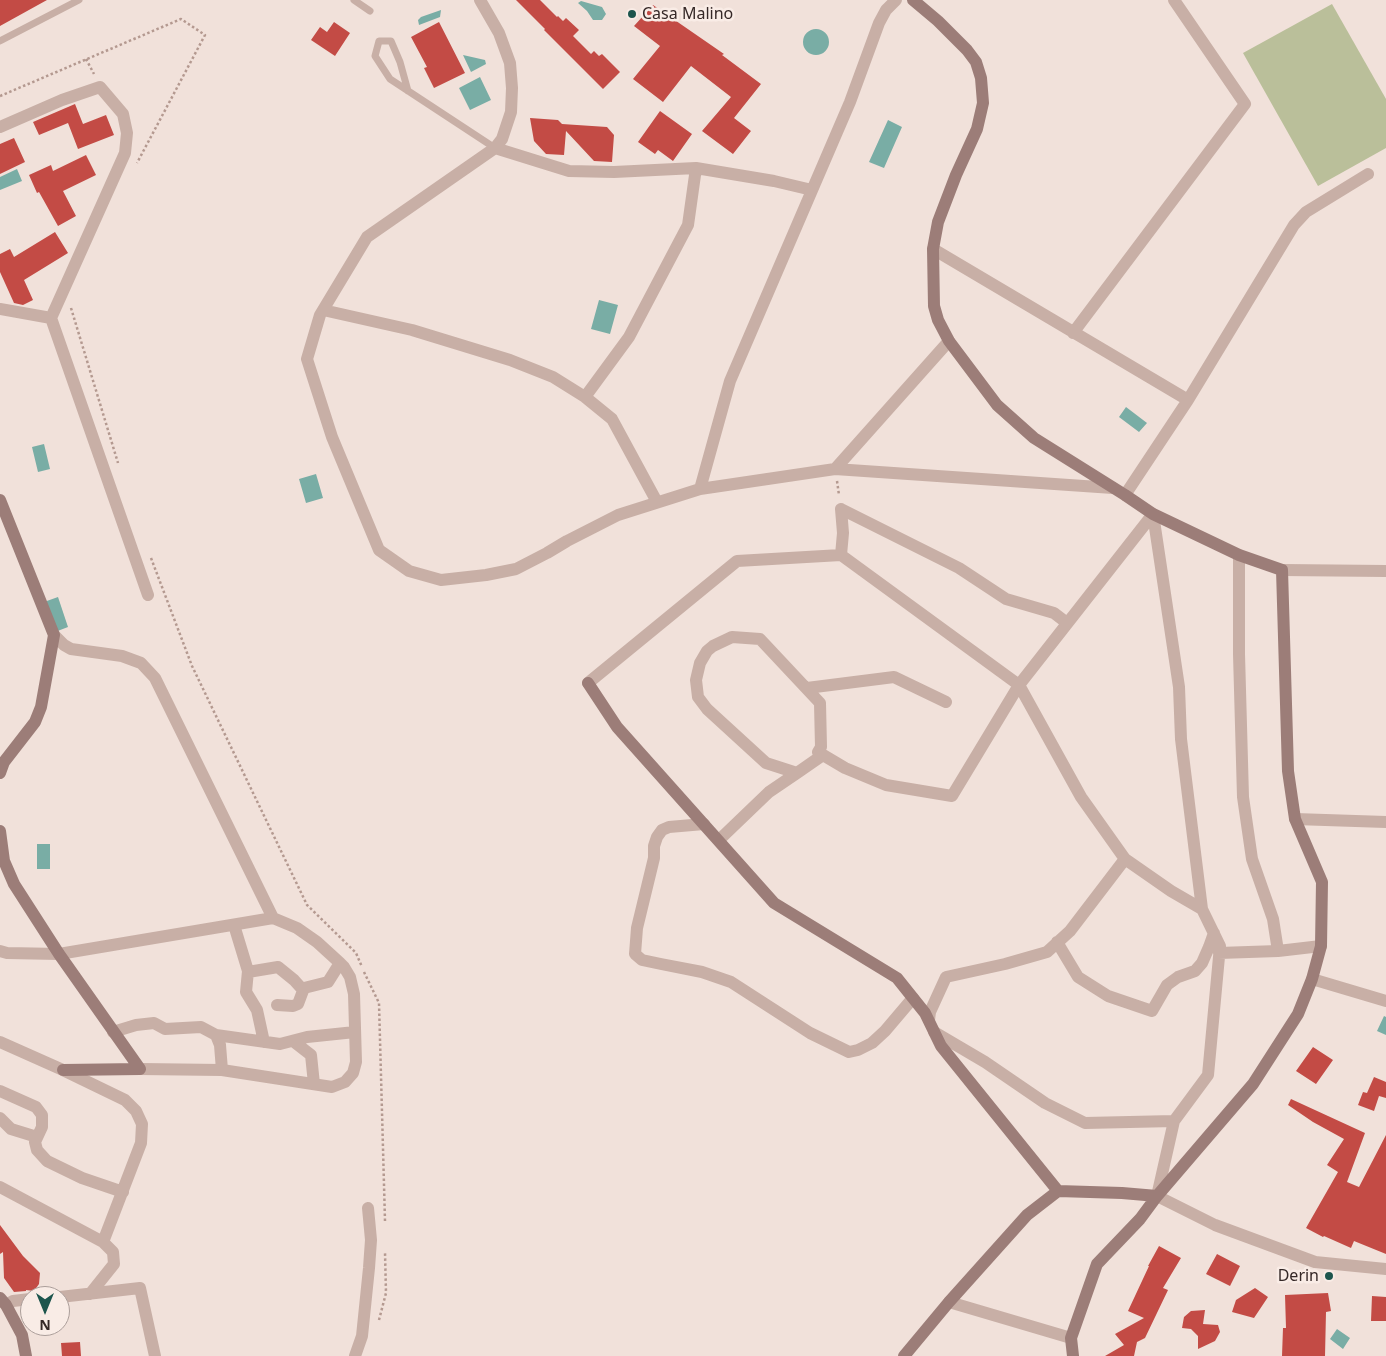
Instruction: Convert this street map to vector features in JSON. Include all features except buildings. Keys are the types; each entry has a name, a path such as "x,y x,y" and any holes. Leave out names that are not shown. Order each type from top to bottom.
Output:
{"street":[{"path":"480,0 499,33 510,64 511,112 502,139 495,148 366,237 320,315 307,358 330,429 379,550 409,571 441,580 486,575 516,569 618,515 700,488 835,469 1113,488"},
{"path":"700,488 730,381 850,102 879,23 886,10 896,0"},
{"path":"913,0 938,21 967,50 976,62 981,78 983,103 977,130 956,175 938,222 933,249 934,306 938,320 949,341 997,406 1034,438 1153,514 1239,555 1282,570 1386,571"},
{"path":"1074,333 1245,104 1174,0"},
{"path":"0,127 62,100 100,87 124,114 127,133 125,153 51,318 148,595"},
{"path":"495,148 570,171 614,172 696,168 774,180 812,190"},
{"path":"585,397 629,337 688,225 696,168"},
{"path":"1125,495 1188,400 1294,225 1306,212 1368,174"},
{"path":"933,249 1188,400"},
{"path":"0,309 51,318"},
{"path":"323,310 412,330 510,360 553,377 585,397 612,419 657,502"},
{"path":"835,469 949,341"},
{"path":"0,500 54,635 71,649 122,656 141,663 155,678 273,918"},
{"path":"841,509 843,534 841,555"},
{"path":"841,509 959,568 1006,599 1054,613 1067,623"},
{"path":"818,752 845,768 886,785 952,796 1019,684 1153,514"},
{"path":"1153,514 1179,687 1181,739 1202,909 1220,946 1208,1075 1174,1121 1157,1196"},
{"path":"1058,1191 940,1046 926,1013 897,978 774,903 617,727 588,682 737,561 841,555 1019,684 1081,797 1125,859 1171,891 1202,909"},
{"path":"1239,555 1239,654 1244,797 1252,859 1273,919 1278,951"},
{"path":"1073,1356 1071,1338 1097,1264 1140,1219 1157,1196 1253,1084 1298,1014 1312,979 1321,946 1322,882 1295,819 1288,771 1282,570"},
{"path":"0,774 4,762 35,722 41,707 54,635"},
{"path":"719,840 769,792 797,773 820,757 818,752 821,747 820,703 760,639 732,637 713,646 707,651 700,663 696,680 698,697 714,716 766,763 797,773"},
{"path":"807,688 894,677 946,702"},
{"path":"1295,819 1386,822"},
{"path":"704,824 669,827 662,830 657,837 654,846 654,858 637,928 635,954 642,960 702,972 731,982 810,1033 849,1052 872,1043 885,1031 913,998"},
{"path":"0,831 4,861 14,884 59,954 140,1069"},
{"path":"931,1026 930,1012 946,977 1006,964 1047,952 1070,931 1125,859"},
{"path":"0,951 7,953 59,954 273,918 297,928 318,942 344,967 350,977 354,994 356,1062 353,1073 345,1082 332,1087 222,1070 63,1070"},
{"path":"234,925 248,972 246,992 257,1010 264,1042"},
{"path":"1057,942 1078,976 1108,996 1152,1011 1166,985 1178,976 1195,971 1202,963 1214,933"},
{"path":"1219,953 1278,951 1321,946"},
{"path":"277,1005 293,1006 298,1004 304,988 328,982 340,963"},
{"path":"248,972 278,967 303,990"},
{"path":"1312,979 1386,1001"},
{"path":"114,1032 136,1025 154,1023 165,1029 201,1027 216,1035 280,1044 307,1038 355,1032"},
{"path":"931,1026 1045,1103 1085,1123 1174,1121"},
{"path":"216,1035 220,1045 222,1070"},
{"path":"293,1041 311,1056 314,1084"},
{"path":"0,1042 125,1100 136,1111 142,1124 141,1143 103,1242"},
{"path":"0,1091 36,1107 42,1115 42,1127 35,1142 37,1150 47,1161 82,1178 123,1192"},
{"path":"0,1118 11,1129 37,1137"},
{"path":"0,1187 103,1242 113,1252 114,1264 90,1294"},
{"path":"904,1356 949,1302 1027,1215 1058,1191 1157,1196 1215,1225 1315,1262 1386,1269"},
{"path":"355,1356 362,1336 369,1268 371,1240 368,1208"},
{"path":"70,1295 140,1288 155,1356"},
{"path":"20,1300 3,1301 22,1335 26,1356"},
{"path":"949,1302 1071,1338"}],"lane":[{"path":"0,41 79,0"},
{"path":"354,0 370,11"},
{"path":"408,91 400,62 390,41 379,41 376,56 390,79 408,91 495,148"}],"path":[{"path":"0,96 181,19 206,35 136,165"},
{"path":"70,304 118,463"},
{"path":"835,469 841,509"},
{"path":"150,556 192,666 308,905 356,953 379,1004 385,1223"},
{"path":"379,1320 386,1293 385,1253"}],"green space":[{"path":"1332,4 1386,99 1386,148 1318,186 1243,53"}],"water":[{"path":"581,1 602,7 606,14 602,20 593,20 578,3"},
{"path":"441,10 440,17 419,25 418,20 421,17"},
{"path":"816,29 826,32 829,42 826,52 816,55 806,52 803,42 806,32"},
{"path":"463,55 485,60 486,64 471,72"},
{"path":"480,77 491,100 470,110 459,88"},
{"path":"888,120 902,127 884,168 869,162"},
{"path":"17,169 22,181 0,190 0,177"},
{"path":"599,300 618,305 610,334 591,329"},
{"path":"1126,407 1147,423 1139,432 1119,417"},
{"path":"44,444 50,469 38,472 32,447"},
{"path":"316,474 323,498 306,503 299,479"},
{"path":"58,597 68,627 55,632 44,602"},
{"path":"37,844 50,844 50,869 37,869"},
{"path":"1384,1016 1386,1017 1386,1035 1377,1031"},
{"path":"1337,1329 1350,1338 1343,1349 1330,1339"}],"place":[{"name":"Casa Malino","path":"632,14"},
{"name":"Derin","path":"1329,1276"}]}
